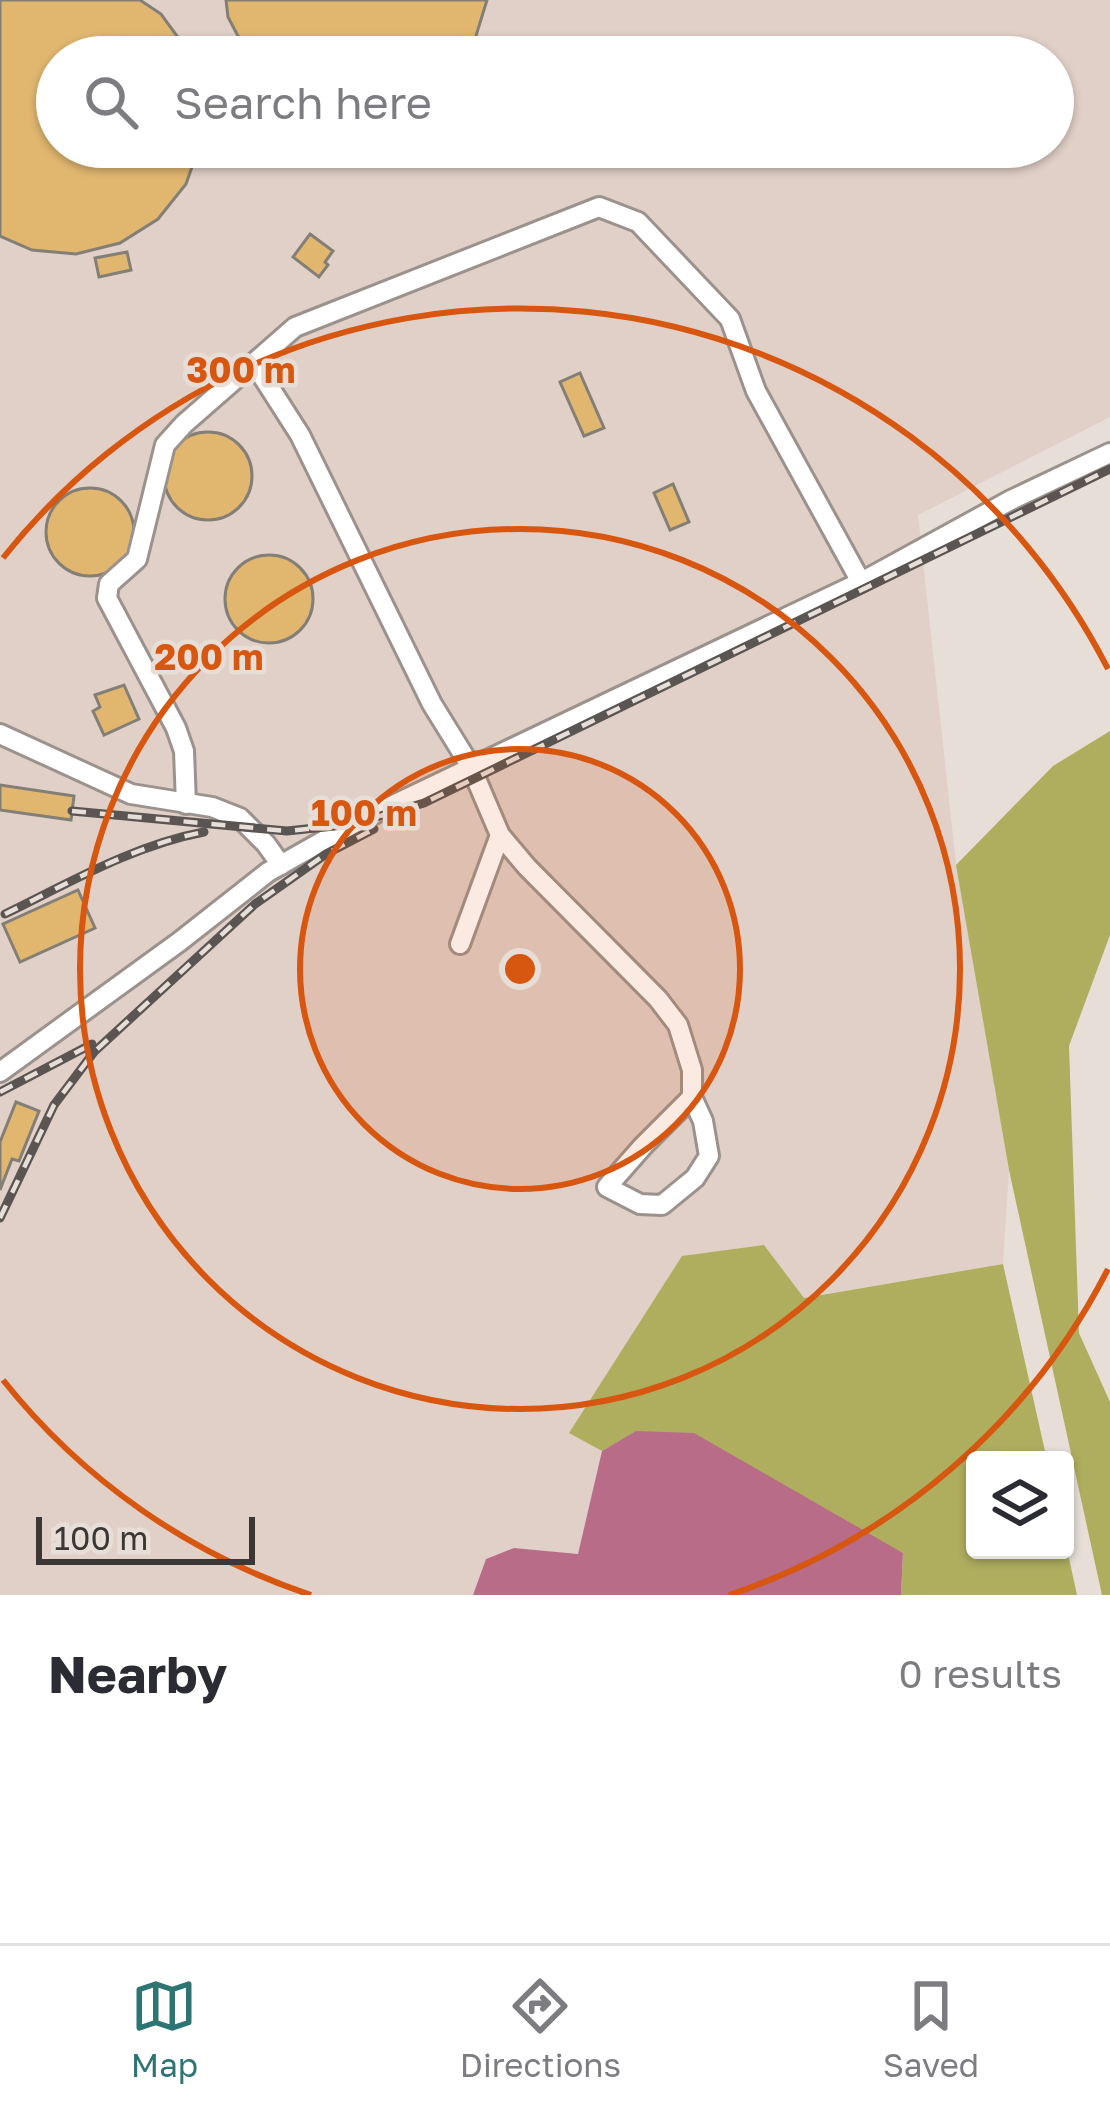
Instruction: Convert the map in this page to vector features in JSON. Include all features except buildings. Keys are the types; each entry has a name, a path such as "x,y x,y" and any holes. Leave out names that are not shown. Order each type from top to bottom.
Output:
{"lane":[{"path":"186,804 184,751 176,728 107,598 109,584 136,559 165,445 295,327 599,207 638,221 730,319 756,391 861,581"},
{"path":"254,363 300,435 432,704 471,767 500,835 678,1025 710,1156 695,1178 662,1205 640,1204 607,1187 692,1096"},
{"path":"0,1072 268,872 353,824 861,581 1110,453"},
{"path":"0,734 131,794 212,807 240,818 281,865"},
{"path":"460,944 500,835"}],"shaded area":[{"path":"0,0 1110,0 1110,417 918,515 956,864 1009,1170 1003,1264 803,1298 570,1433 602,1451 578,1554 514,1548 486,1559 473,1595 0,1595"},
{"path":"1110,731 1110,935 1069,1046 1079,1333 1110,1402 1110,1595 1102,1595 1009,1170 956,865 1053,766"},
{"path":"764,1245 804,1298 1003,1264 1045,1451 966,1451 966,1559 1069,1559 1077,1595 901,1595 903,1553 637,1431 602,1451 569,1433 682,1256"},
{"path":"636,1431 694,1433 903,1553 901,1595 473,1595 486,1559 514,1548 578,1554 602,1451"}],"railway":[{"path":"72,811 287,831 353,824 424,803 1110,469"},
{"path":"0,1218 54,1105 94,1052 255,904 326,854 374,829"},
{"path":"5,914 127,855 204,832"},
{"path":"0,1092 92,1044"}]}
